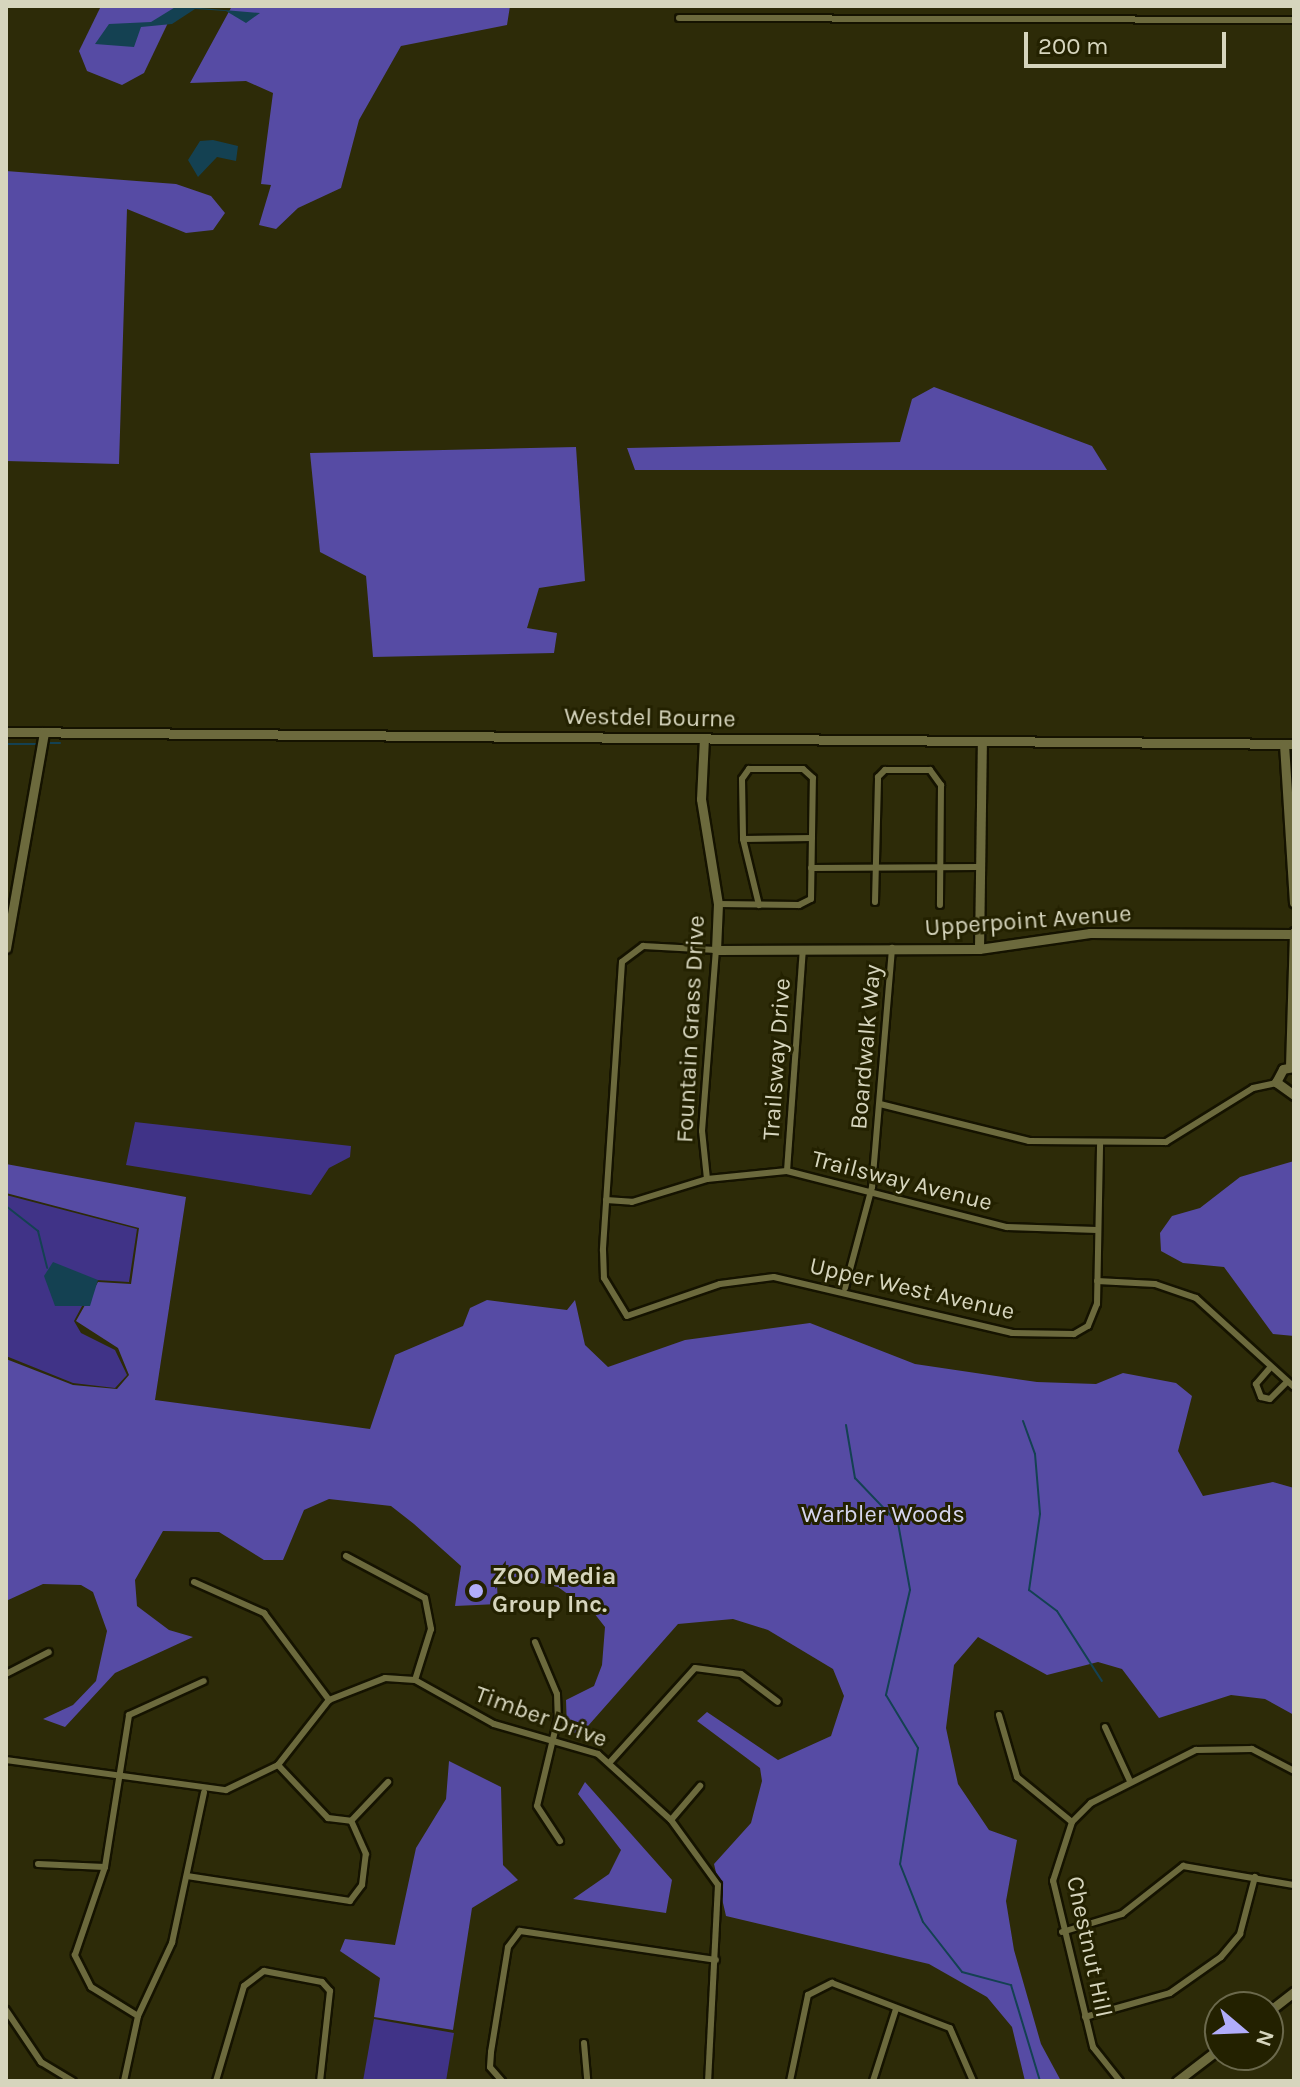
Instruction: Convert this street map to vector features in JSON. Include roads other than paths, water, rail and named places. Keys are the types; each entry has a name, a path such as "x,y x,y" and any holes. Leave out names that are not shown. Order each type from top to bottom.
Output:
{"main road":[{"name":"Westdel Bourne","path":"6,732 1289,744"},
{"path":"6,948 44,732"},
{"name":"Fountain Grass Drive","path":"704,738 701,799 718,904 716,950"},
{"path":"979,949 982,741"},
{"path":"1289,744 1294,903"},
{"name":"Upperpoint Avenue","path":"716,950 979,949 1090,933 1294,933"},
{"path":"1294,933 1292,1067 1276,1083 1294,1095"},
{"path":"1177,2081 1204,2060"}],"street":[{"path":"679,18 1294,20"},
{"path":"718,904 759,905 807,904 812,838 809,772 749,769 742,779 743,839 759,905"},
{"path":"875,902 876,787 885,770 939,775 940,905"},
{"path":"743,839 812,838"},
{"path":"811,868 980,867"},
{"name":"Upper West Avenue","path":"716,950 643,946 622,962 606,1200 604,1278 627,1316 720,1284 774,1277 845,1288 1012,1333 1074,1334 1095,1315 1100,1143"},
{"name":"Boardwalk Way","path":"845,1288 872,1187 892,948"},
{"name":"Fountain Grass Drive","path":"707,1179 702,1131 716,950"},
{"name":"Trailsway Drive","path":"787,1171 803,950"},
{"path":"880,1104 1029,1141 1166,1142 1253,1088 1276,1083"},
{"name":"Trailsway Avenue","path":"606,1200 632,1202 707,1179 787,1171 872,1187 1007,1227 1097,1230"},
{"path":"1097,1281 1155,1284 1196,1298 1269,1369 1294,1387"},
{"path":"1269,1369 1256,1384 1261,1397 1270,1399 1286,1383"},
{"path":"6,1760 204,1792 247,1783 278,1765 329,1700 363,1682 415,1680 431,1629 425,1598 346,1556"},
{"path":"194,1582 264,1613 329,1700"},
{"path":"535,1642 557,1694 555,1741 537,1800 560,1841"},
{"path":"6,1674 49,1652"},
{"path":"611,1761 695,1668 741,1674 778,1702"},
{"name":"Timber Drive","path":"415,1680 494,1724 611,1761 671,1820 718,1885 708,2081"},
{"path":"138,2016 91,1987 75,1955 105,1867 129,1715 204,1681"},
{"path":"999,1715 1017,1777 1072,1822"},
{"path":"1105,1727 1130,1781"},
{"name":"Chestnut Hill","path":"1120,2081 1093,2047 1062,1932 1054,1861 1072,1822 1130,1781 1225,1744 1252,1749 1294,1771"},
{"path":"278,1765 308,1803 328,1818 351,1821"},
{"path":"351,1821 388,1782"},
{"path":"671,1820 700,1786"},
{"path":"124,2081 138,2016 162,1971 187,1876 204,1792"},
{"path":"187,1876 350,1901 362,1885 366,1854 351,1821"},
{"path":"38,1864 105,1867"},
{"path":"1062,1932 1122,1914 1183,1866 1293,1885"},
{"path":"1085,2017 1159,1998 1221,1957 1240,1934 1255,1877"},
{"path":"502,2081 490,2067 491,2052 508,1947 520,1931 716,1960"},
{"path":"216,2081 244,1986 264,1971 322,1982 330,1991 320,2081"},
{"path":"790,2081 808,1995 819,1985 832,1983 950,2028 973,2081"},
{"path":"873,2081 896,2009"},
{"path":"6,2010 54,2072 73,2081"},
{"path":"584,2043 587,2081"},
{"path":"48,2081 54,2072"}],"water":[{"path":"177,6 260,13 246,23 226,11 195,9 172,24 141,27 134,47 95,44 109,24 151,22"},
{"path":"213,140 238,146 236,161 217,157 198,177 188,160 200,141"},
{"path":"53,1262 98,1280 90,1306 55,1306 44,1276"}],"waterway":[{"path":"47,743 60,743"},
{"path":"6,744 37,744"},
{"path":"6,1206 38,1231 47,1268"},
{"path":"1023,1421 1035,1454 1040,1514 1029,1590 1057,1611 1102,1681"},
{"path":"846,1425 855,1478 898,1523 910,1590 886,1695 918,1748 900,1864 923,1922 962,1972 1011,1985 1040,2081"}],"place":[{"name":"ZOO Media Group Inc.","path":"476,1591"}],"park label":[{"name":"Warbler Woods","path":"883,1515"}]}
